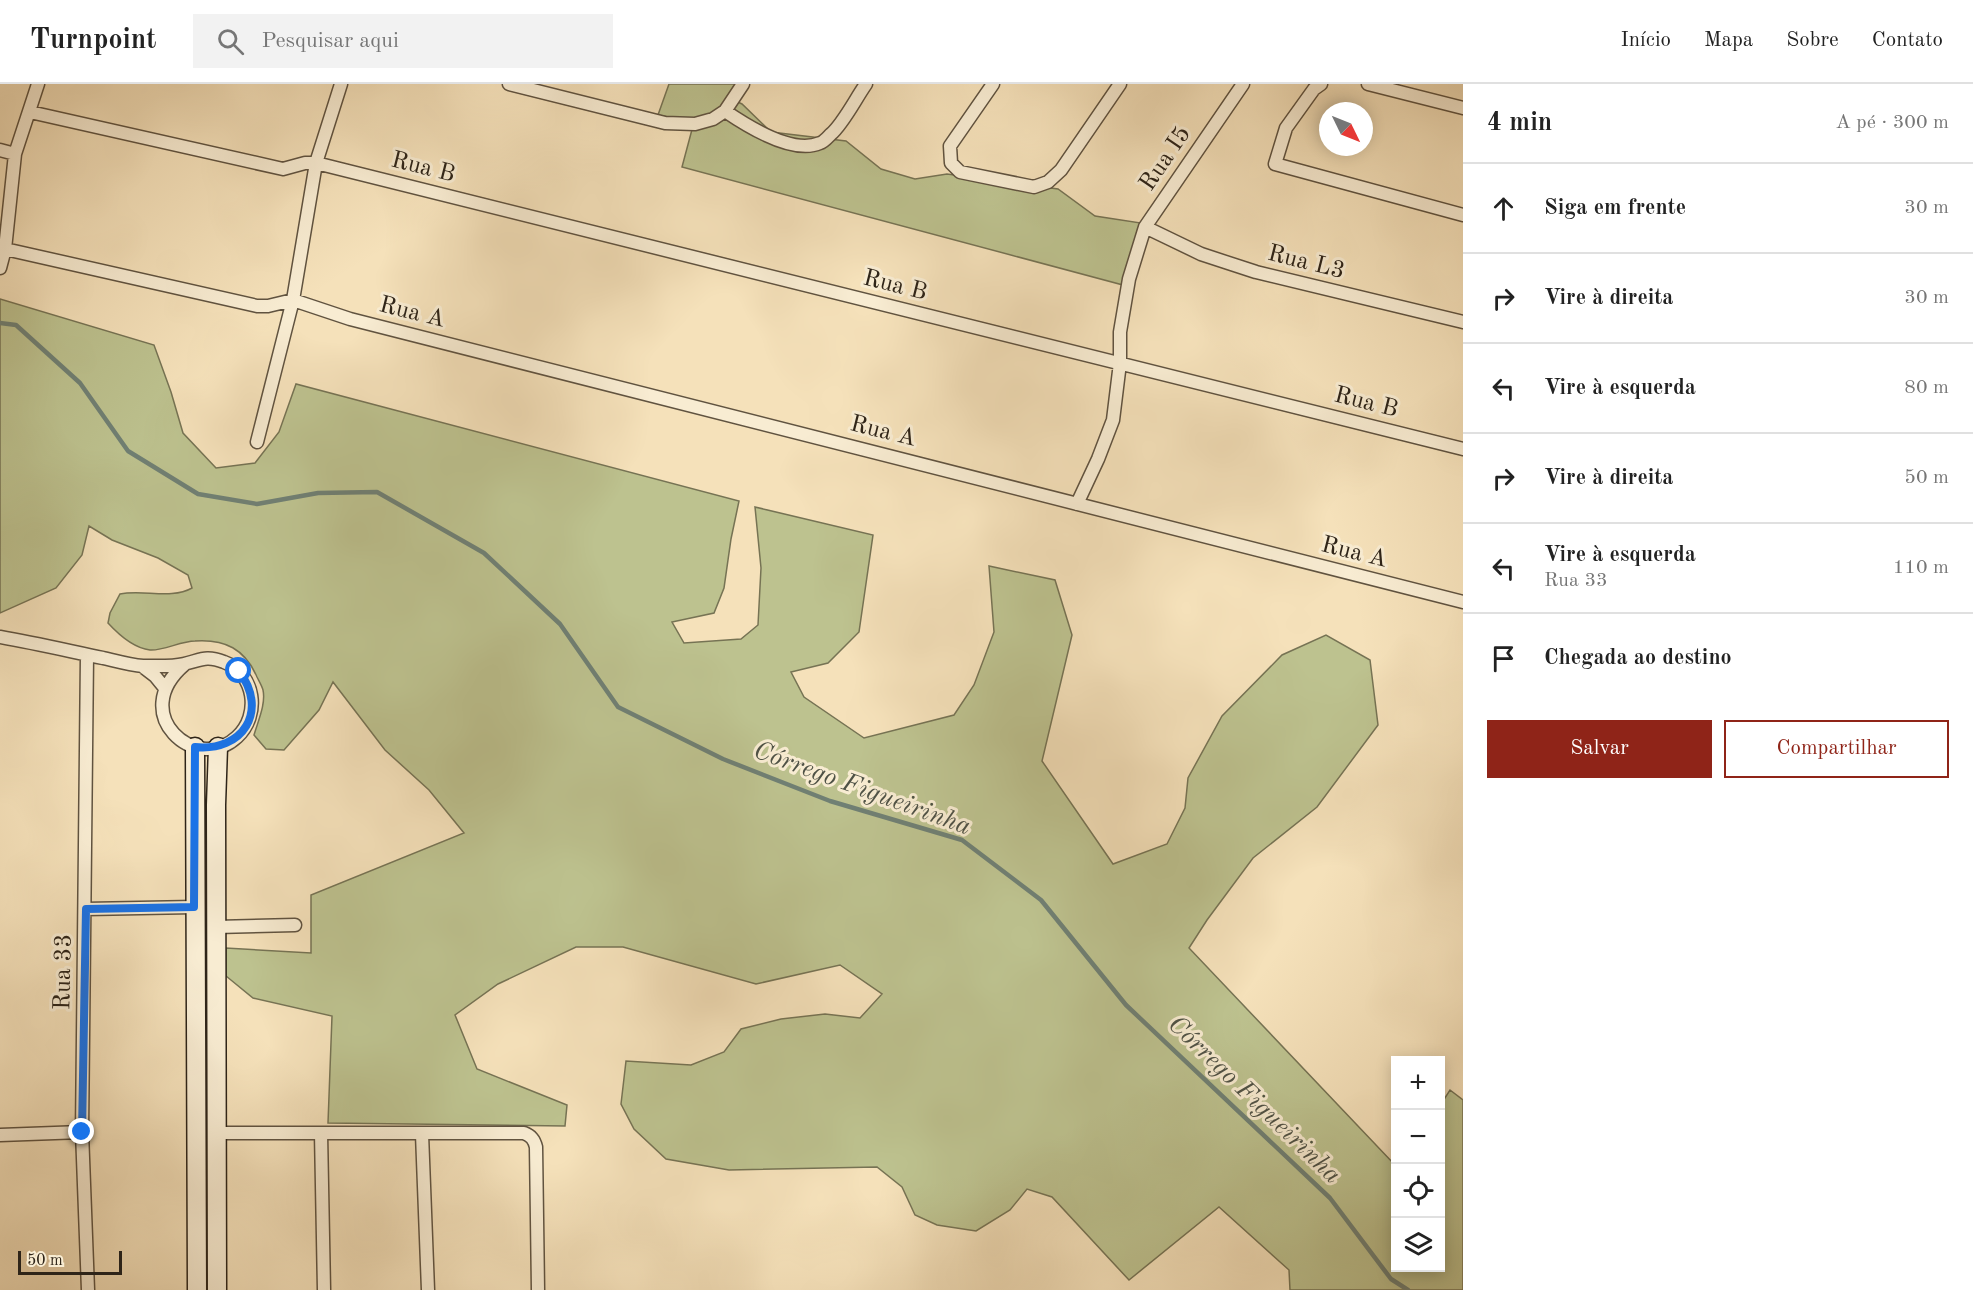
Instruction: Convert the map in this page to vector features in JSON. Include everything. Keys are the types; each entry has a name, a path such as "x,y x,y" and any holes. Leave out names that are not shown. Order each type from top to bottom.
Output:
{"street":[{"path":"0,268 5,249 15,154 38,84"},
{"path":"257,442 293,300 316,163 341,84"},
{"path":"509,84 665,123 695,124 712,119 725,111 743,84"},
{"path":"725,111 742,123 788,144 820,143 833,133 866,84"},
{"path":"993,84 950,146 951,163 960,172 1034,187 1048,182 1061,170 1120,84"},
{"name":"Rua I5","path":"1077,504 1113,420 1120,363 1120,332 1129,279 1145,227 1243,84"},
{"path":"1321,84 1314,89 1286,128 1275,164 1463,215"},
{"path":"1368,84 1463,108"},
{"name":"Rua B","path":"30,112 283,169 305,163 316,163 1463,449"},
{"path":"0,150 15,154"},
{"name":"Rua L3","path":"1145,227 1201,254 1256,272 1463,322"},
{"path":"5,249 257,306 268,306 293,300"},
{"name":"Rua A","path":"293,300 362,322 1463,602"},
{"path":"0,637 142,666 184,664 197,659 212,658 227,662 239,671 248,683 252,705 246,726 237,737 224,746 210,749 195,747 181,741 170,731 161,702 164,687 172,674 184,664"},
{"name":"Rua 33","path":"87,655 82,1132 88,1290"},
{"path":"142,666 164,687"},
{"path":"195,747 197,1290"},
{"path":"217,1290 216,784 218,747"},
{"path":"86,909 194,907"},
{"path":"216,927 295,925"},
{"path":"0,1135 82,1132"},
{"path":"216,1133 524,1133 535,1140 538,1290"},
{"path":"321,1133 324,1290"},
{"path":"422,1134 428,1290"}],"green space":[{"path":"669,84 735,84 727,97 742,104 771,132 846,141 881,169 915,179 947,174 1058,189 1095,216 1141,223 1123,285 682,167 694,122 658,115"},
{"path":"0,299 154,345 183,433 216,468 255,463 279,432 296,384 739,501 724,588 714,613 672,622 684,643 741,639 758,625 761,568 755,507 873,535 859,632 828,663 791,672 804,697 864,738 954,715 974,685 994,632 989,566 1055,580 1072,635 1042,761 1113,864 1167,844 1185,808 1188,778 1222,716 1282,655 1326,635 1370,660 1378,725 1317,807 1253,858 1189,948 1391,1161 1391,1272 1445,1272 1445,1098 1450,1090 1463,1100 1463,1290 1290,1290 1289,1270 1219,1207 1129,1280 1052,1197 1027,1189 1010,1210 976,1231 937,1225 915,1215 902,1187 877,1167 729,1170 666,1159 634,1129 621,1104 626,1061 691,1065 724,1052 741,1029 781,1019 825,1014 860,1018 882,994 840,965 756,984 623,947 576,947 498,984 455,1015 477,1069 567,1105 565,1126 328,1123 332,1016 253,998 226,976 226,948 311,953 311,895 464,833 429,790 385,750 333,682 319,710 284,750 266,749 254,735 263,707 263,690 252,667 240,653 225,644 206,641 190,641 161,649 144,649 132,644 117,632 108,623 110,613 120,594 166,594 192,588 188,575 158,558 112,540 89,526 82,555 56,588 0,613"}],"waterway":[{"name":"Córrego Figueirinha","path":"0,323 16,325 80,383 128,451 198,494 257,504 318,493 377,492 484,553 560,624 618,707 723,759 830,801 962,840 1041,900 1126,1005 1330,1198 1391,1279 1408,1290"}],"route":[{"path":"82,1132 86,909 194,907 195,747 210,749 224,746 237,737 246,726 251,712 252,697 248,683 239,671"}]}
